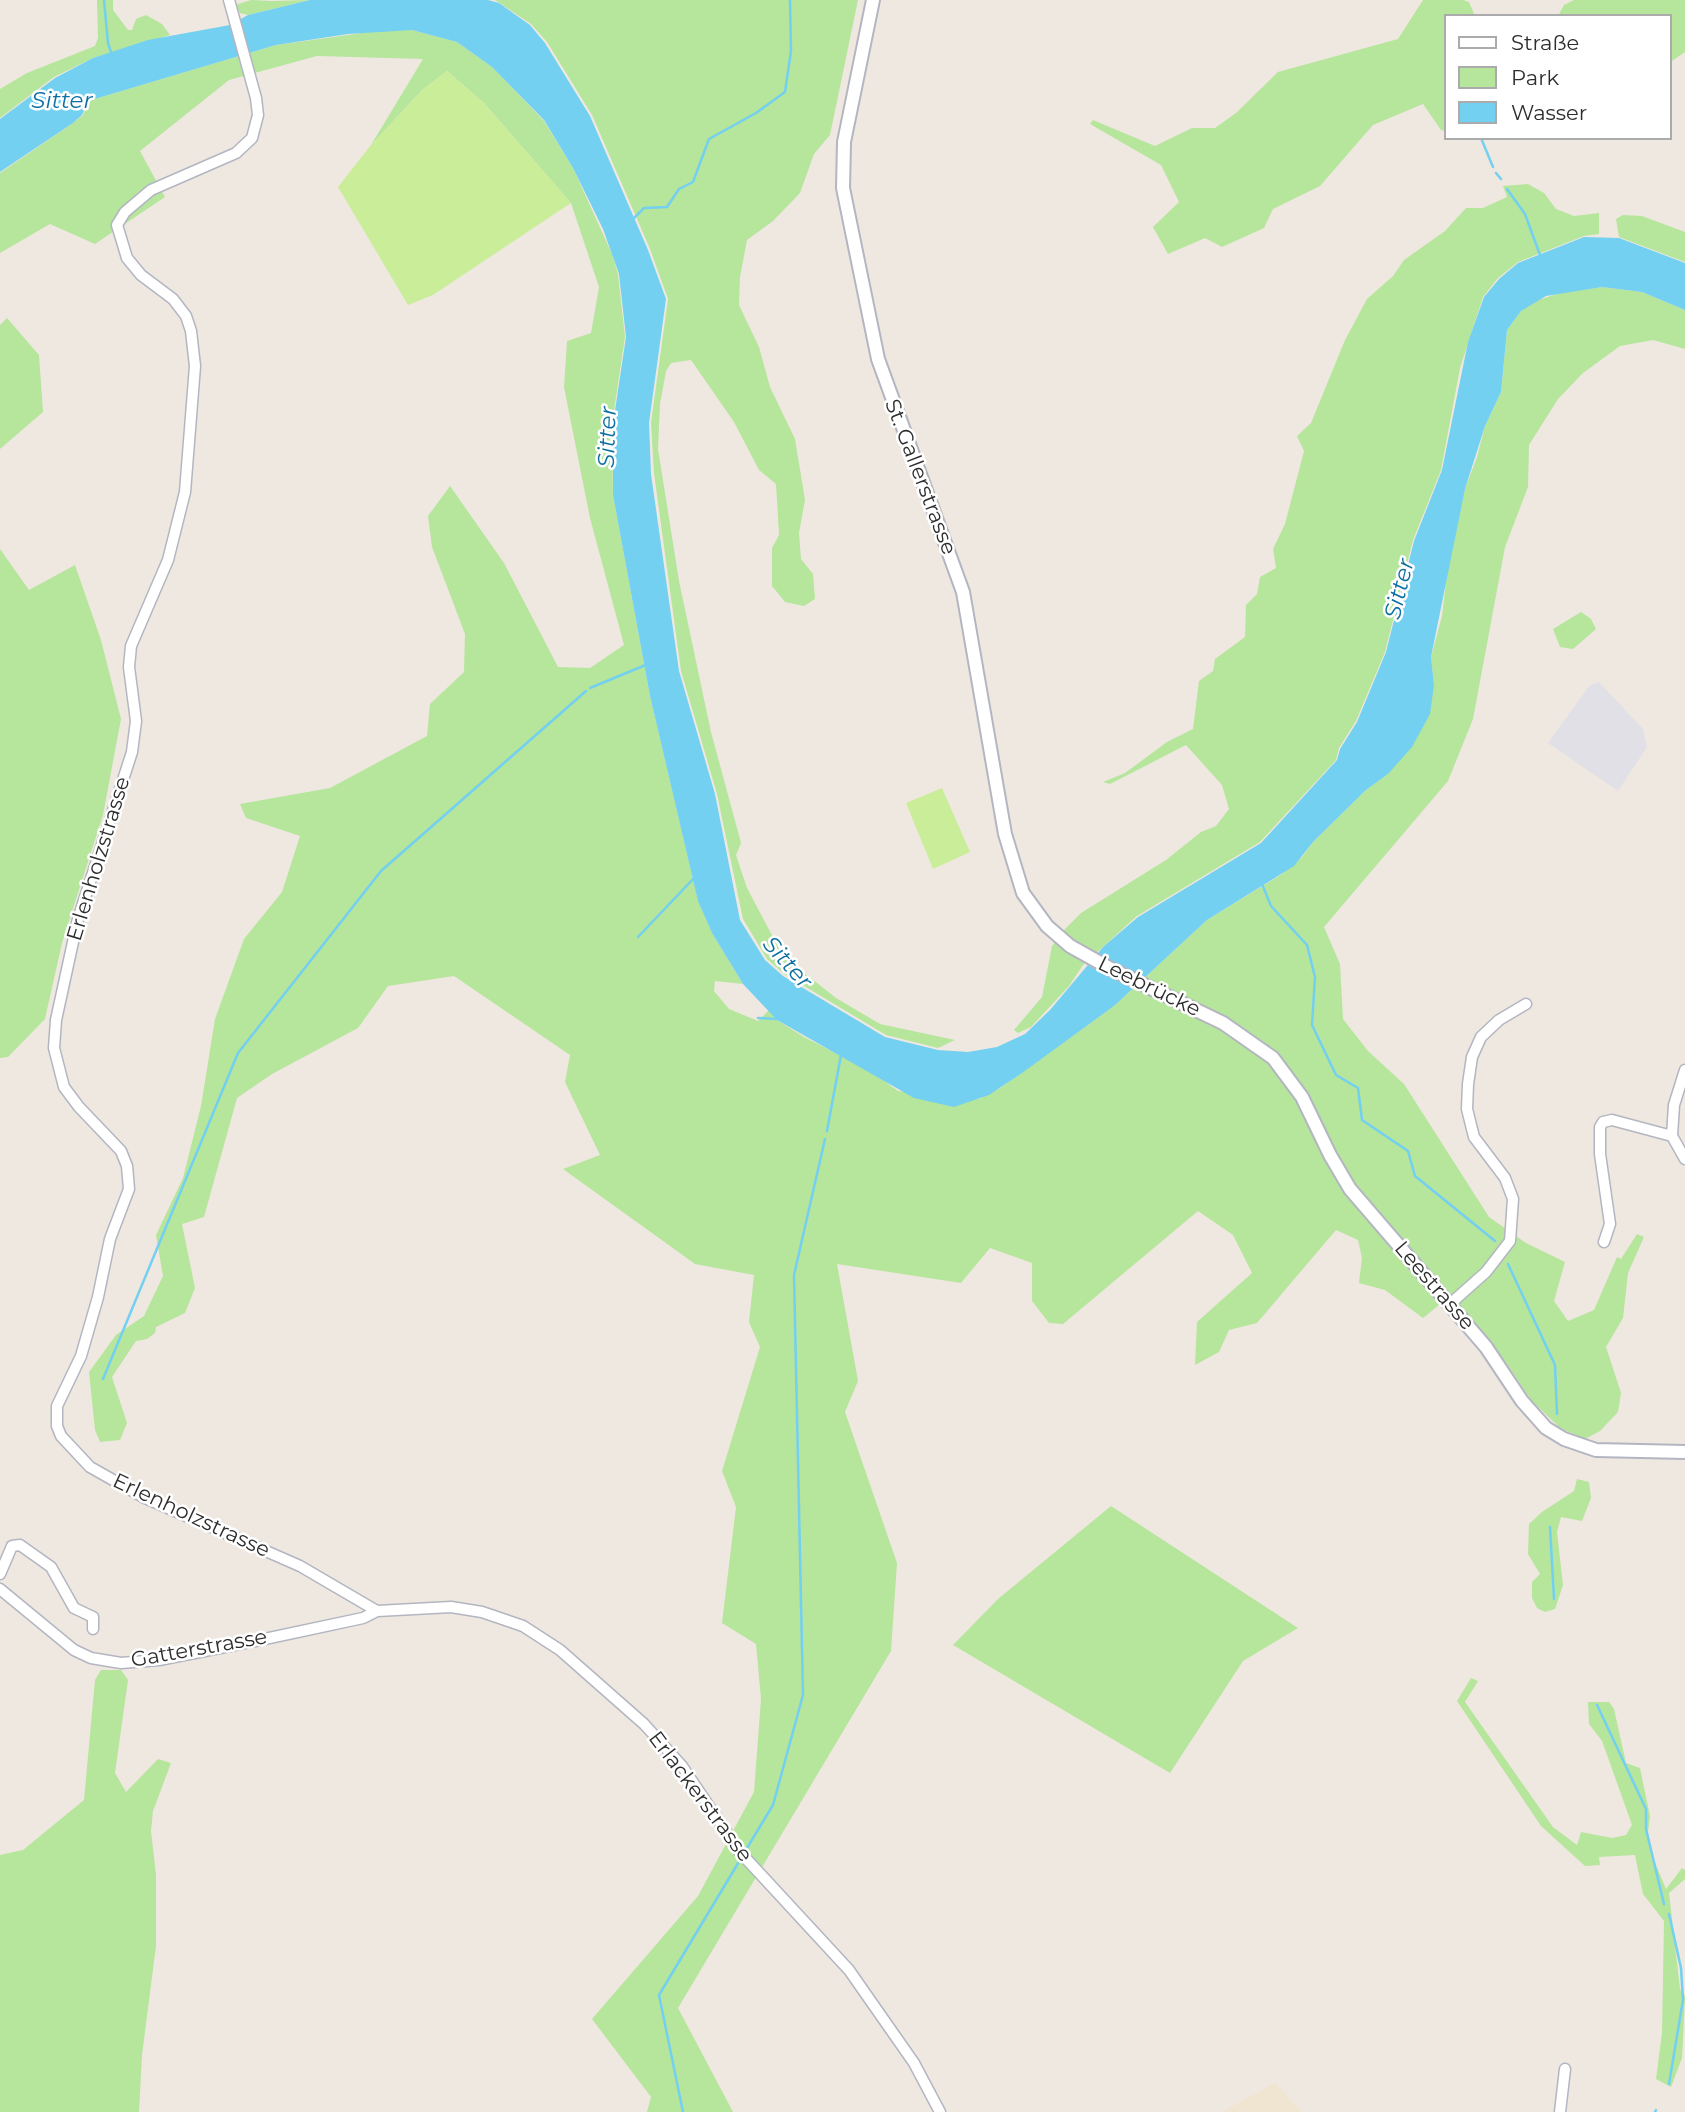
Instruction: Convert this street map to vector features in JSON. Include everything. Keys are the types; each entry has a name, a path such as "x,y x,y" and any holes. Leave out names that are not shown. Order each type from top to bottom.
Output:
{"street":[{"name":"St. Gallerstrasse","path":"873,0 842,159 843,188 861,284 884,380 963,592 1012,865 1031,906 1062,940"},
{"name":"Erlenholzstrasse","path":"229,1 248,67 258,115 256,131 247,145 236,153 151,190 125,212 117,225 117,233 127,258 141,275 173,299 186,316 191,331 195,366 185,492 168,560 131,646 129,667 136,721 132,752 78,919 56,1020 54,1048 64,1087 79,1107 121,1150 127,1166 129,1189 110,1239 91,1326 81,1356 64,1387 56,1420 61,1436 90,1466 145,1498 300,1566 377,1611"},
{"name":"Leebrücke","path":"1062,940 1111,969 1237,1031"},
{"path":"1450,1304 1486,1272 1510,1241 1513,1199 1505,1178 1471,1129 1467,1109 1468,1084 1472,1057 1481,1037 1499,1020 1526,1004"},
{"name":"Leestrasse","path":"1237,1031 1261,1047 1288,1075 1350,1189 1486,1347 1534,1416 1564,1439 1608,1451 1685,1452"},
{"path":"1685,1070 1674,1105 1672,1136 1685,1158"},
{"path":"1604,1242 1610,1224 1600,1154 1600,1127 1606,1119 1672,1136"},
{"path":"0,1574 12,1546 20,1545 55,1571 74,1608 93,1618 93,1629"},
{"name":"Gatterstrasse","path":"0,1589 74,1650 91,1658 121,1663 159,1660 243,1643 363,1618 377,1611"},
{"name":"Erlackerstrasse","path":"377,1611 451,1607 505,1618 537,1634 607,1691 664,1744 703,1796 739,1852 849,1970 914,2063 940,2112"},
{"path":"1560,2112 1565,2069"}],"shaded area":[{"path":"1599,682 1643,729 1647,747 1618,791 1548,743 1590,685"},
{"path":"1275,2083 1302,2112 1222,2112"}],"green space":[{"path":"97,0 113,0 113,10 128,30 132,30 136,19 146,15 162,24 170,35 93,58 54,77 0,118 0,89 27,73 95,46 98,38"},
{"path":"251,0 310,0 248,15 240,13 235,5"},
{"path":"495,0 858,0 830,135 814,154 800,193 773,221 747,240 740,277 739,305 759,347 770,387 795,439 805,500 799,533 801,559 813,574 815,599 804,606 785,602 772,586 772,548 779,535 776,484 759,470 734,422 691,360 671,363 666,371 660,404 658,449 679,581 711,732 741,843 736,855 747,888 783,956 836,998 880,1024 955,1040 938,1048 886,1035 784,974 767,959 743,919 717,794 681,671 654,473 651,423 668,299 650,249 592,115 547,42 531,24"},
{"path":"1423,0 1469,2 1474,14 1444,14 1444,131 1423,104 1373,125 1320,186 1273,209 1264,228 1222,247 1205,238 1168,254 1153,227 1179,202 1161,165 1090,124 1093,120 1155,146 1192,128 1215,128 1236,113 1278,72 1398,39"},
{"path":"1574,0 1685,0 1685,52 1671,62 1671,14 1559,14 1564,5"},
{"path":"391,29 412,30 457,42 492,67 544,121 573,168 612,254 618,274 625,337 612,424 613,495 650,696 698,900 712,933 743,984 715,981 714,991 729,1009 758,1021 769,1010 777,1020 804,1037 869,1070 898,1091 979,1099 1000,1088 1114,1006 1207,920 1282,874 1302,857 1313,842 1366,790 1388,774 1434,685 1431,657 1442,616 1450,550 1465,489 1485,426 1501,392 1507,330 1521,311 1535,301 1560,293 1602,287 1642,292 1685,310 1685,349 1653,340 1620,346 1583,373 1558,399 1529,445 1528,487 1505,547 1473,719 1448,781 1324,927 1340,964 1343,1019 1368,1051 1404,1084 1489,1217 1526,1243 1565,1262 1554,1301 1568,1321 1594,1310 1617,1257 1621,1259 1637,1234 1644,1237 1628,1273 1623,1318 1606,1347 1621,1393 1618,1412 1600,1431 1585,1439 1560,1428 1531,1400 1507,1364 1450,1296 1423,1318 1385,1290 1359,1283 1362,1258 1358,1240 1336,1230 1257,1323 1229,1330 1219,1352 1195,1365 1197,1322 1252,1273 1233,1235 1198,1211 1063,1324 1049,1323 1032,1301 1032,1263 990,1248 961,1283 837,1264 858,1381 845,1412 897,1563 891,1651 678,2008 733,2112 647,2112 651,2097 592,2019 698,1896 754,1792 761,1699 756,1644 722,1623 736,1507 722,1471 760,1347 749,1322 754,1275 695,1264 563,1169 600,1155 565,1082 570,1055 454,976 388,986 358,1028 272,1074 237,1098 204,1217 182,1224 195,1288 185,1313 156,1327 155,1333 147,1339 136,1341 112,1377 127,1423 120,1440 100,1442 95,1430 89,1372 116,1335 144,1316 163,1276 156,1235 183,1178 201,1106 215,1019 244,939 282,892 300,836 246,818 240,804 330,788 427,736 430,704 464,672 465,634 432,547 428,516 450,486 504,563 558,667 590,668 624,645 590,518 564,387 567,341 591,333 599,287 571,203 484,103 447,71 422,90 371,145 423,59 317,56 229,80 140,151 165,197 95,244 50,224 0,253 0,173 83,115 88,101 276,45"},
{"path":"447,71 484,103 571,203 433,295 408,305 338,187 371,145 422,90"},
{"path":"1528,184 1544,193 1556,209 1574,216 1599,213 1599,234 1584,236 1518,262 1498,278 1483,297 1460,368 1441,470 1413,540 1385,652 1356,721 1339,748 1336,760 1260,842 1137,916 1083,965 1069,986 1031,1027 1018,1033 1014,1030 1042,997 1052,946 1065,929 1081,913 1166,860 1201,832 1216,826 1229,809 1222,785 1186,745 1110,784 1103,782 1125,773 1167,742 1193,729 1199,681 1213,671 1215,659 1245,637 1246,605 1257,594 1260,577 1276,568 1273,549 1285,524 1304,451 1297,436 1311,423 1345,340 1367,299 1393,276 1404,260 1445,231 1466,208 1483,208 1507,197 1503,186"},
{"path":"1623,215 1642,216 1685,232 1685,262 1619,237 1616,219"},
{"path":"7,318 39,355 43,412 0,449 0,325"},
{"path":"0,549 29,590 75,565 101,640 121,719 103,815 62,943 45,1019 8,1057 0,1058"},
{"path":"1581,612 1591,619 1596,629 1573,649 1560,647 1553,629"},
{"path":"942,788 970,852 933,869 906,803"},
{"path":"1577,1479 1589,1482 1591,1498 1582,1521 1561,1517 1557,1532 1563,1585 1555,1609 1545,1612 1537,1608 1532,1598 1532,1582 1540,1574 1528,1554 1529,1524 1574,1491"},
{"path":"1111,1506 1298,1628 1243,1661 1170,1773 953,1645 998,1599"},
{"path":"101,1670 121,1670 128,1680 115,1773 126,1792 158,1759 171,1763 153,1811 151,1831 156,1875 156,1946 142,2055 139,2112 0,2112 0,1855 23,1850 84,1800 95,1680"},
{"path":"1471,1678 1478,1681 1465,1702 1553,1827 1577,1845 1581,1832 1612,1838 1626,1835 1632,1825 1602,1741 1589,1724 1588,1702 1609,1702 1614,1709 1626,1763 1640,1768 1650,1816 1648,1832 1651,1853 1666,1889 1682,1868 1685,1870 1685,1879 1669,1893 1680,1989 1685,1996 1682,2058 1671,2087 1656,2079 1662,2033 1664,1921 1643,1894 1635,1855 1599,1857 1600,1865 1585,1866 1541,1826 1457,1701"}],"water":[{"name":"Sitter","path":"310,0 488,0 499,3 530,25 545,43 590,116 648,250 666,299 649,423 651,474 679,671 715,794 740,920 765,960 783,976 885,1037 938,1050 968,1052 997,1047 1025,1034 1050,1010 1103,947 1138,917 1261,843 1337,760 1340,749 1357,722 1386,652 1414,541 1442,470 1468,342 1484,297 1499,279 1518,263 1584,237 1619,238 1685,263 1685,310 1642,292 1602,287 1546,296 1521,311 1507,330 1501,392 1485,426 1465,489 1431,657 1434,685 1430,714 1412,747 1388,774 1366,790 1313,842 1294,866 1207,920 1114,1006 1022,1073 989,1095 954,1107 914,1098 777,1020 743,984 712,933 698,901 650,696 613,495 613,424 626,337 619,274 603,229 573,168 544,120 492,67 457,42 412,30 348,34 276,45 88,101 82,115 73,123 0,172 0,119 55,78 93,58 148,40 230,25 248,15"}],"waterway":[{"path":"104,0 108,43 112,55"},
{"path":"632,220 644,208 667,207 679,189 693,182 709,139 756,113 785,92 791,51 790,0"},
{"path":"1482,140 1493,167"},
{"path":"1496,173 1501,179"},
{"path":"1507,189 1525,214 1540,255"},
{"path":"590,688 648,664"},
{"path":"103,1379 238,1053 381,871 586,691"},
{"path":"638,937 694,878"},
{"path":"1262,884 1271,906 1307,945 1315,977 1312,1025 1336,1075 1358,1088 1362,1120 1408,1151 1415,1176 1495,1241"},
{"path":"758,1018 779,1019"},
{"path":"827,1131 841,1055"},
{"path":"747,1848 773,1805 803,1695 794,1275 825,1139"},
{"path":"1508,1264 1555,1365 1557,1414"},
{"path":"1550,1527 1554,1599"},
{"path":"1597,1705 1646,1809 1646,1829 1664,1904"},
{"path":"683,2112 659,1995 740,1860"},
{"path":"1669,1914 1681,1968 1683,2000 1669,2084"}]}
